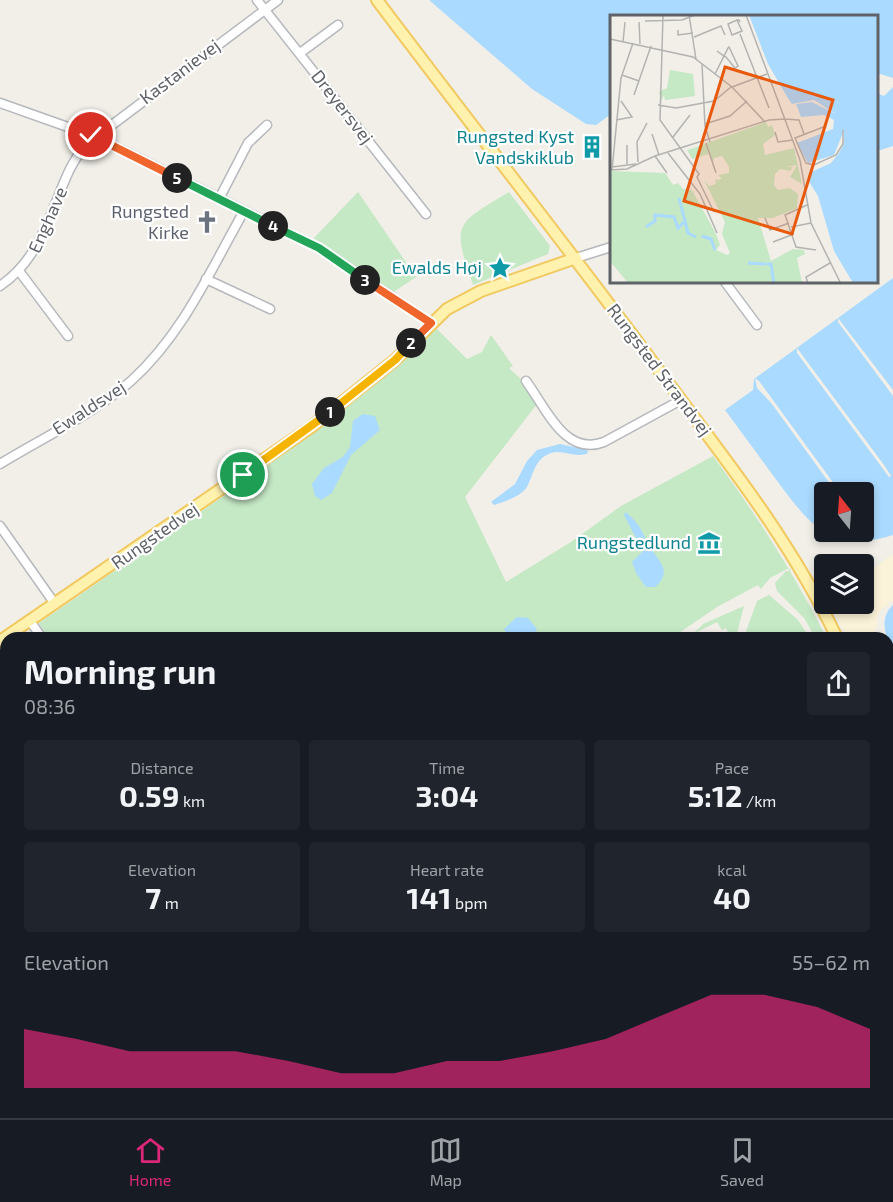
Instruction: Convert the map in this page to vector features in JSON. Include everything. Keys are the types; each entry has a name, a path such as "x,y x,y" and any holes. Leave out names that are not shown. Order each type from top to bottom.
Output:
{"main road":[{"name":"Rungsted Strandvej","path":"377,0 510,177 576,258 782,538 834,632"},
{"name":"Rungstedvej","path":"14,632 314,425 395,360 431,323 468,296 576,258"}],"street":[{"name":"Dreyersvej","path":"257,0 426,214"},
{"name":"Kastanievej","path":"94,136 278,0"},
{"path":"300,53 338,25"},
{"path":"0,103 94,136 244,211 338,260 431,323"},
{"path":"219,199 248,143 267,125"},
{"name":"Enghave","path":"0,286 19,271 39,245 69,172 94,136"},
{"name":"Ewaldsvej","path":"0,464 129,383 168,342 244,211"},
{"path":"576,258 610,247"},
{"name":"Enghave","path":"19,271 68,336"},
{"path":"206,279 270,309"},
{"path":"726,284 757,325"},
{"path":"526,381 566,437 577,445 592,447 681,400"},
{"path":"0,526 55,604"},
{"path":"30,621 38,632"}],"green space":[{"path":"358,192 416,277 392,293 313,239"},
{"path":"509,192 550,246 548,254 473,285 462,249 462,228 477,212"},
{"name":"Rungstedlund","path":"436,328 467,359 482,352 491,335 513,366 509,368 521,379 537,404 465,497 506,582 571,542 621,506 713,456 788,568 770,578 761,589 758,585 717,607 680,632 44,632 39,623 264,468 344,409"},
{"path":"786,571 790,571 823,632 812,632 804,618 777,591 775,583"},
{"path":"769,595 798,620 806,632 746,632 757,601"},
{"path":"744,606 737,632 728,632 726,628 722,630 717,622 695,632 703,624"}],"sand":[{"path":"893,554 893,600 878,613 876,630 874,632 844,632 835,614 874,614 874,568"}],"water":[{"path":"429,0 893,0 893,78 878,73 878,15 610,15 610,115 596,125 586,124 532,89"},
{"path":"893,87 893,146 878,151 878,94 884,96"},
{"path":"893,278 893,535 874,540 874,482 814,482 814,524 811,522 787,494 725,410 753,390 754,379"},
{"path":"363,414 375,416 380,430 351,455 332,493 321,500 315,496 312,484 324,468 343,457 350,447 353,421"},
{"path":"560,444 587,450 588,453 579,455 556,452 545,456 535,467 524,490 494,505 491,502 515,484 527,461 537,450"},
{"path":"626,512 639,526 664,570 661,581 655,587 646,587 636,573 632,562 643,551 624,515"},
{"path":"893,605 893,632 886,632 885,629 888,611"},
{"path":"517,617 528,618 537,629 536,632 506,632 504,629"}],"pier":[{"path":"838,318 893,390 893,396 838,322"},
{"path":"797,348 891,476 889,477 797,353"},
{"path":"755,378 833,482 829,482 772,404 757,388"}],"place":[{"name":"Rungsted Kyst Vandskiklub","path":"592,147"},
{"name":"Rungsted Kirke","path":"207,222"},
{"name":"Ewalds Høj","path":"500,268"},
{"name":"Rungstedlund","path":"709,543"}],"route":[{"path":"91,135 319,248 431,323 369,383 243,475"}]}
